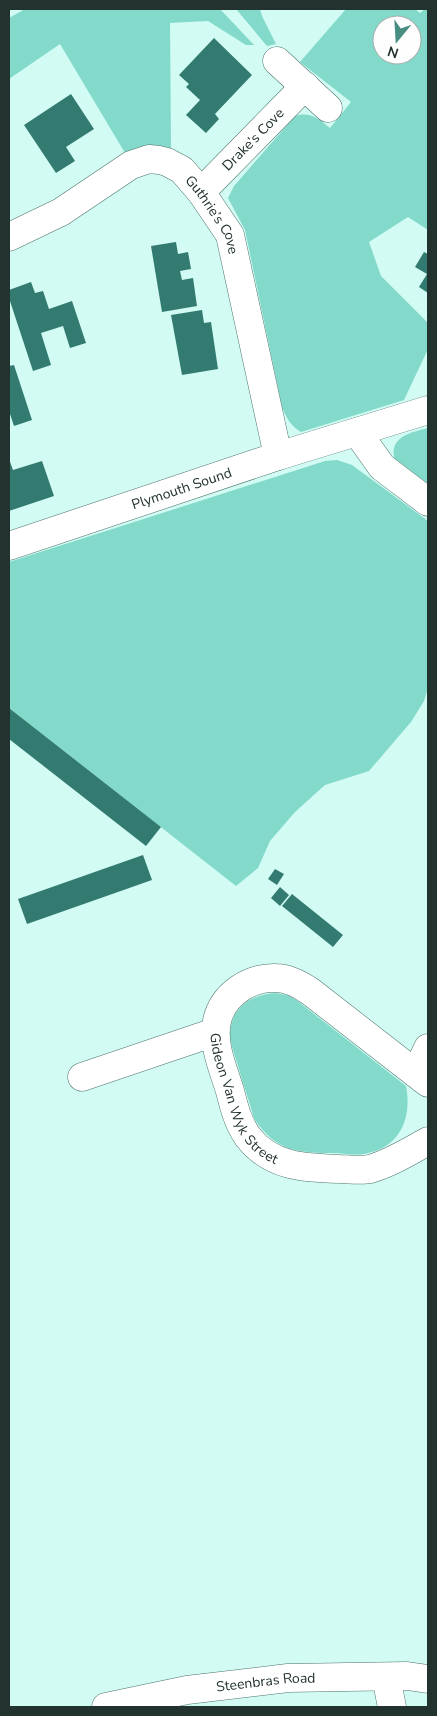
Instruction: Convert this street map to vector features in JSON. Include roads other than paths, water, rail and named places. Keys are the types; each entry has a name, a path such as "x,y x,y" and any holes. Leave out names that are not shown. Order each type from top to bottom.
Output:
{"street":[{"path":"277,61 328,108"},
{"name":"Drake’s Cove","path":"200,192 305,86"},
{"name":"Guthrie’s Cove","path":"9,237 61,212 131,165 140,161 149,159 159,160 175,165 182,170 230,235 278,456"},
{"name":"Plymouth Sound","path":"9,546 278,456 428,410"},
{"path":"357,432 382,467 428,502"},
{"name":"Gideon Van Wyk Street","path":"422,1078 303,986 291,981 278,978 264,978 239,988 222,1007 217,1019 215,1032 217,1050 240,1124 258,1148 280,1162 304,1168 368,1170 428,1141"},
{"path":"82,1077 215,1032"},
{"path":"422,1078 428,1048"},
{"name":"Steenbras Road","path":"121,1706 187,1690 288,1678 407,1676 428,1679"},
{"path":"386,1677 392,1707"}]}
